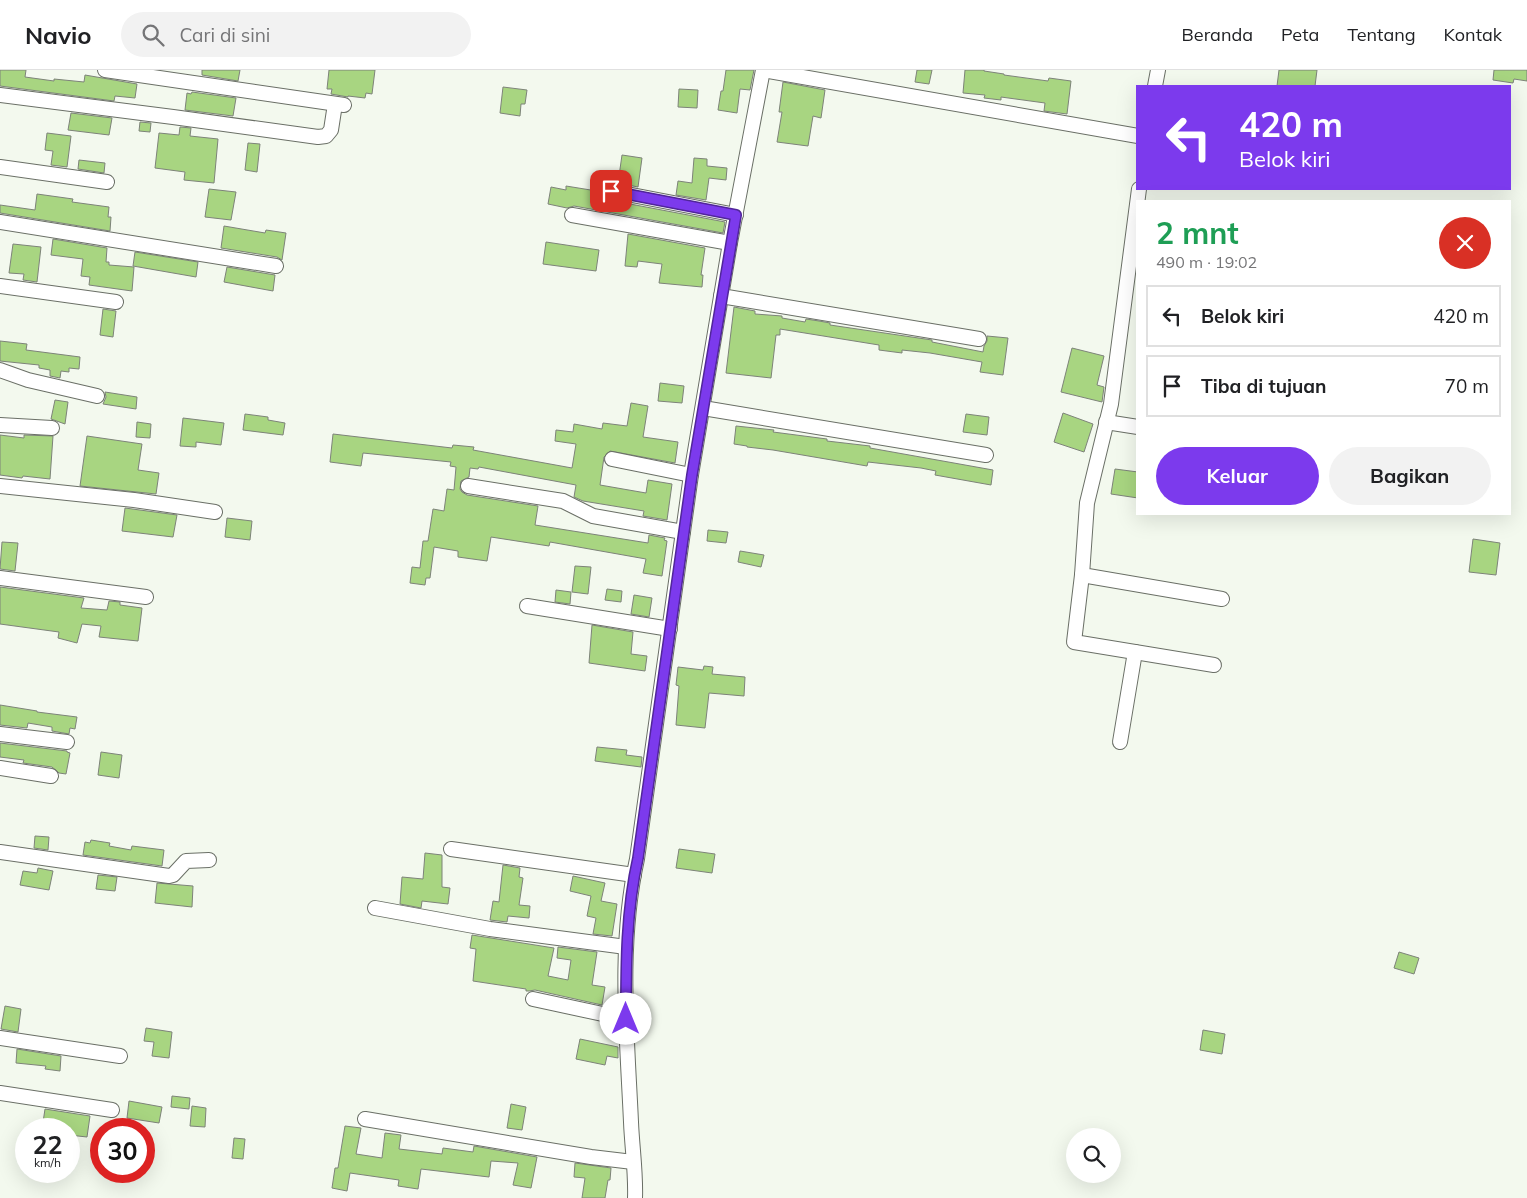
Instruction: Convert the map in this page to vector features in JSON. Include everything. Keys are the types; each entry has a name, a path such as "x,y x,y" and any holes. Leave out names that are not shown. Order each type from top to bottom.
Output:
{"street":[{"path":"0,95 318,137 326,136 331,130 340,105 105,70"},
{"path":"635,1198 626,1019 626,947 634,875 638,858 692,475 730,243 763,70 1136,136"},
{"path":"1155,85 1158,70"},
{"path":"0,167 107,182"},
{"path":"611,191 736,215"},
{"path":"1136,206 1111,404 1087,503 1082,575 1074,642 1214,665"},
{"path":"572,215 730,243"},
{"path":"0,222 276,266"},
{"path":"0,286 116,302"},
{"path":"721,296 980,339"},
{"path":"0,370 28,380 97,396"},
{"path":"703,408 986,455"},
{"path":"1106,422 1136,427"},
{"path":"0,425 52,428"},
{"path":"612,459 692,475"},
{"path":"0,486 134,500 215,512"},
{"path":"468,486 563,501 593,516 684,532"},
{"path":"1082,575 1222,599"},
{"path":"0,578 146,597"},
{"path":"528,606 670,629"},
{"path":"1120,742 1135,652"},
{"path":"0,734 67,742"},
{"path":"0,768 51,776"},
{"path":"451,849 634,875"},
{"path":"0,852 169,876 173,875 186,861 209,860"},
{"path":"375,908 490,929 626,947"},
{"path":"533,999 626,1019"},
{"path":"0,1038 120,1056"},
{"path":"0,1093 112,1110"},
{"path":"365,1119 591,1157 633,1162"}],"building":[{"path":"0,70 26,70 25,77 54,81 54,79 84,82 85,75 137,84 135,98 115,96 114,101 0,86"},
{"path":"202,70 240,70 238,81 202,75"},
{"path":"329,70 375,70 372,94 366,93 365,98 331,94 332,89 327,89"},
{"path":"726,70 754,70 750,90 740,89 737,113 718,110"},
{"path":"917,70 932,70 929,84 915,82"},
{"path":"965,70 984,70 1004,75 1048,81 1049,78 1071,81 1067,114 1044,111 1045,103 1001,97 1001,100 984,98 985,95 963,93"},
{"path":"1279,70 1317,70 1315,85 1277,85"},
{"path":"1494,70 1527,70 1527,81 1514,79 1513,83 1493,80"},
{"path":"783,82 825,90 821,118 813,116 808,146 777,142 782,112 779,112"},
{"path":"503,87 527,90 525,104 521,104 520,116 500,113"},
{"path":"679,89 698,90 697,108 678,107"},
{"path":"192,92 236,98 233,116 185,110 187,93 191,94"},
{"path":"71,113 112,118 109,135 68,130"},
{"path":"140,122 151,123 150,132 139,131"},
{"path":"180,127 191,128 190,136 218,139 214,183 184,180 185,172 155,168 159,133 179,135"},
{"path":"47,133 71,136 67,167 51,165 53,151 45,150"},
{"path":"248,143 260,144 257,172 245,170"},
{"path":"622,155 642,158 638,187 618,183"},
{"path":"694,158 707,159 707,166 727,168 726,180 709,178 706,200 676,195 678,181 692,183"},
{"path":"79,160 105,163 104,173 78,169"},
{"path":"566,186 603,192 609,200 725,222 723,233 574,206 567,208 548,204 551,187 566,190"},
{"path":"209,189 236,192 231,220 205,217"},
{"path":"37,194 73,199 72,202 109,207 108,217 111,217 110,231 0,213 0,205 35,210"},
{"path":"224,226 265,233 266,230 286,233 282,260 277,257 221,248"},
{"path":"628,234 705,248 701,275 703,275 702,287 659,283 662,264 638,261 637,267 625,266"},
{"path":"53,239 107,248 106,262 109,262 109,265 134,267 132,291 89,285 90,277 81,276 83,259 51,255"},
{"path":"546,242 599,250 596,271 543,264"},
{"path":"13,244 41,247 37,282 23,280 24,274 9,273"},
{"path":"135,252 198,262 196,277 133,266"},
{"path":"227,267 275,275 273,291 224,282"},
{"path":"734,307 755,311 755,314 782,316 782,318 805,322 806,319 819,321 830,323 830,325 932,340 932,342 983,352 987,336 1008,338 1003,375 980,372 982,362 930,353 902,350 902,353 879,350 879,345 780,329 780,335 776,335 771,378 726,373"},
{"path":"103,309 116,311 113,337 100,335"},
{"path":"0,341 27,344 26,350 80,357 79,369 69,368 69,372 61,371 60,378 50,376 50,370 39,368 39,365 0,361"},
{"path":"1072,348 1104,356 1097,385 1104,387 1102,402 1061,392"},
{"path":"660,383 684,386 682,403 658,401"},
{"path":"105,392 137,397 136,409 103,404 106,397"},
{"path":"55,400 68,402 65,424 51,419"},
{"path":"631,403 648,406 643,437 678,442 675,463 610,451 604,457 600,485 646,493 648,480 672,484 667,520 643,516 644,511 583,501 574,497 576,485 479,467 478,469 470,468 469,477 461,481 460,489 467,495 538,506 535,525 648,543 649,535 665,538 664,540 667,541 662,576 643,573 646,559 550,542 549,546 491,537 487,561 458,557 458,551 434,547 430,578 426,578 425,585 410,583 412,567 420,568 423,541 428,541 433,509 444,511 447,489 454,490 456,467 450,466 451,462 363,453 361,466 330,462 333,434 452,448 453,445 474,447 473,450 572,468 576,444 555,441 556,430 573,432 574,424 602,429 603,423 627,426"},
{"path":"1063,413 1093,424 1084,452 1054,442"},
{"path":"245,414 268,417 268,420 285,423 283,435 243,430"},
{"path":"966,414 989,417 987,435 963,432"},
{"path":"183,418 224,423 221,445 196,442 196,447 180,446"},
{"path":"137,422 151,424 150,438 136,437"},
{"path":"736,426 774,430 773,432 870,446 870,448 993,470 991,485 935,475 936,471 921,468 868,462 867,466 734,444"},
{"path":"0,435 24,438 24,435 53,436 50,479 0,475"},
{"path":"87,436 142,444 138,470 159,473 156,494 80,486"},
{"path":"1115,469 1136,472 1136,498 1111,494"},
{"path":"125,508 177,515 173,537 122,531"},
{"path":"227,518 252,521 250,540 225,537"},
{"path":"708,530 728,532 726,543 707,541"},
{"path":"1473,539 1500,543 1496,575 1469,572"},
{"path":"2,542 18,543 15,571 0,569"},
{"path":"740,551 764,555 761,567 738,562"},
{"path":"575,566 591,567 588,594 572,592"},
{"path":"0,587 84,598 81,608 107,610 109,601 120,602 120,605 142,608 138,641 99,637 101,626 82,624 77,643 58,638 59,632 0,624"},
{"path":"607,589 622,591 621,602 605,600"},
{"path":"556,590 571,592 570,604 555,602"},
{"path":"634,595 652,598 649,617 631,614"},
{"path":"592,625 633,632 631,654 647,656 645,671 589,663"},
{"path":"704,666 713,667 712,674 745,677 744,696 709,693 705,728 676,725 679,686 676,685 678,667 703,670"},
{"path":"0,705 77,717 75,729 70,728 69,734 52,731 52,727 28,723 27,728 0,725"},
{"path":"0,743 67,751 70,753 66,774 59,773 52,767 23,763 24,760 0,757"},
{"path":"597,747 627,750 626,755 642,757 641,767 595,761"},
{"path":"101,752 122,755 119,778 98,775"},
{"path":"35,836 49,837 48,850 34,848"},
{"path":"91,840 110,843 109,846 131,850 132,846 164,850 162,866 83,855 85,842 90,843"},
{"path":"679,849 715,854 712,873 676,868"},
{"path":"425,853 442,855 442,887 450,888 448,904 422,901 421,908 400,904 402,877 423,879"},
{"path":"503,865 520,868 519,877 523,878 519,905 530,906 529,918 508,916 507,922 490,920 493,901 499,902"},
{"path":"38,868 53,871 49,890 20,885 23,871 37,873"},
{"path":"98,875 117,877 115,891 96,889"},
{"path":"573,876 605,883 601,901 617,904 612,936 593,934 596,918 587,916 591,896 570,891"},
{"path":"157,883 193,886 192,907 155,903"},
{"path":"472,935 554,948 548,976 568,980 571,960 557,958 558,947 597,952 592,985 605,987 602,1005 535,990 526,991 526,989 473,981 476,949 470,948"},
{"path":"1399,952 1419,958 1414,974 1394,968"},
{"path":"5,1006 21,1009 18,1032 1,1029"},
{"path":"146,1028 172,1032 169,1058 152,1056 154,1042 144,1041"},
{"path":"1203,1030 1225,1034 1222,1054 1200,1050"},
{"path":"580,1039 618,1047 618,1058 607,1056 605,1065 576,1059"},
{"path":"17,1049 61,1056 60,1071 45,1069 46,1066 16,1063"},
{"path":"172,1096 190,1098 189,1109 171,1107"},
{"path":"129,1101 162,1107 159,1123 155,1122 155,1118 127,1118"},
{"path":"511,1104 526,1107 522,1130 507,1128"},
{"path":"192,1106 206,1108 205,1127 190,1126"},
{"path":"45,1109 90,1116 87,1137 80,1136 80,1118 44,1118"},
{"path":"345,1126 361,1128 356,1154 382,1158 385,1133 401,1135 399,1149 442,1154 443,1148 473,1152 474,1146 537,1157 531,1188 513,1185 518,1163 491,1161 489,1177 421,1169 418,1189 398,1186 399,1180 350,1173 347,1191 332,1188 335,1168 338,1168"},
{"path":"234,1138 245,1139 243,1159 232,1158"},
{"path":"575,1163 611,1168 605,1198 582,1198 585,1178 574,1177"}],"route":[{"path":"611,191 736,215 692,475 638,858 634,875 626,947 626,1019"}]}
